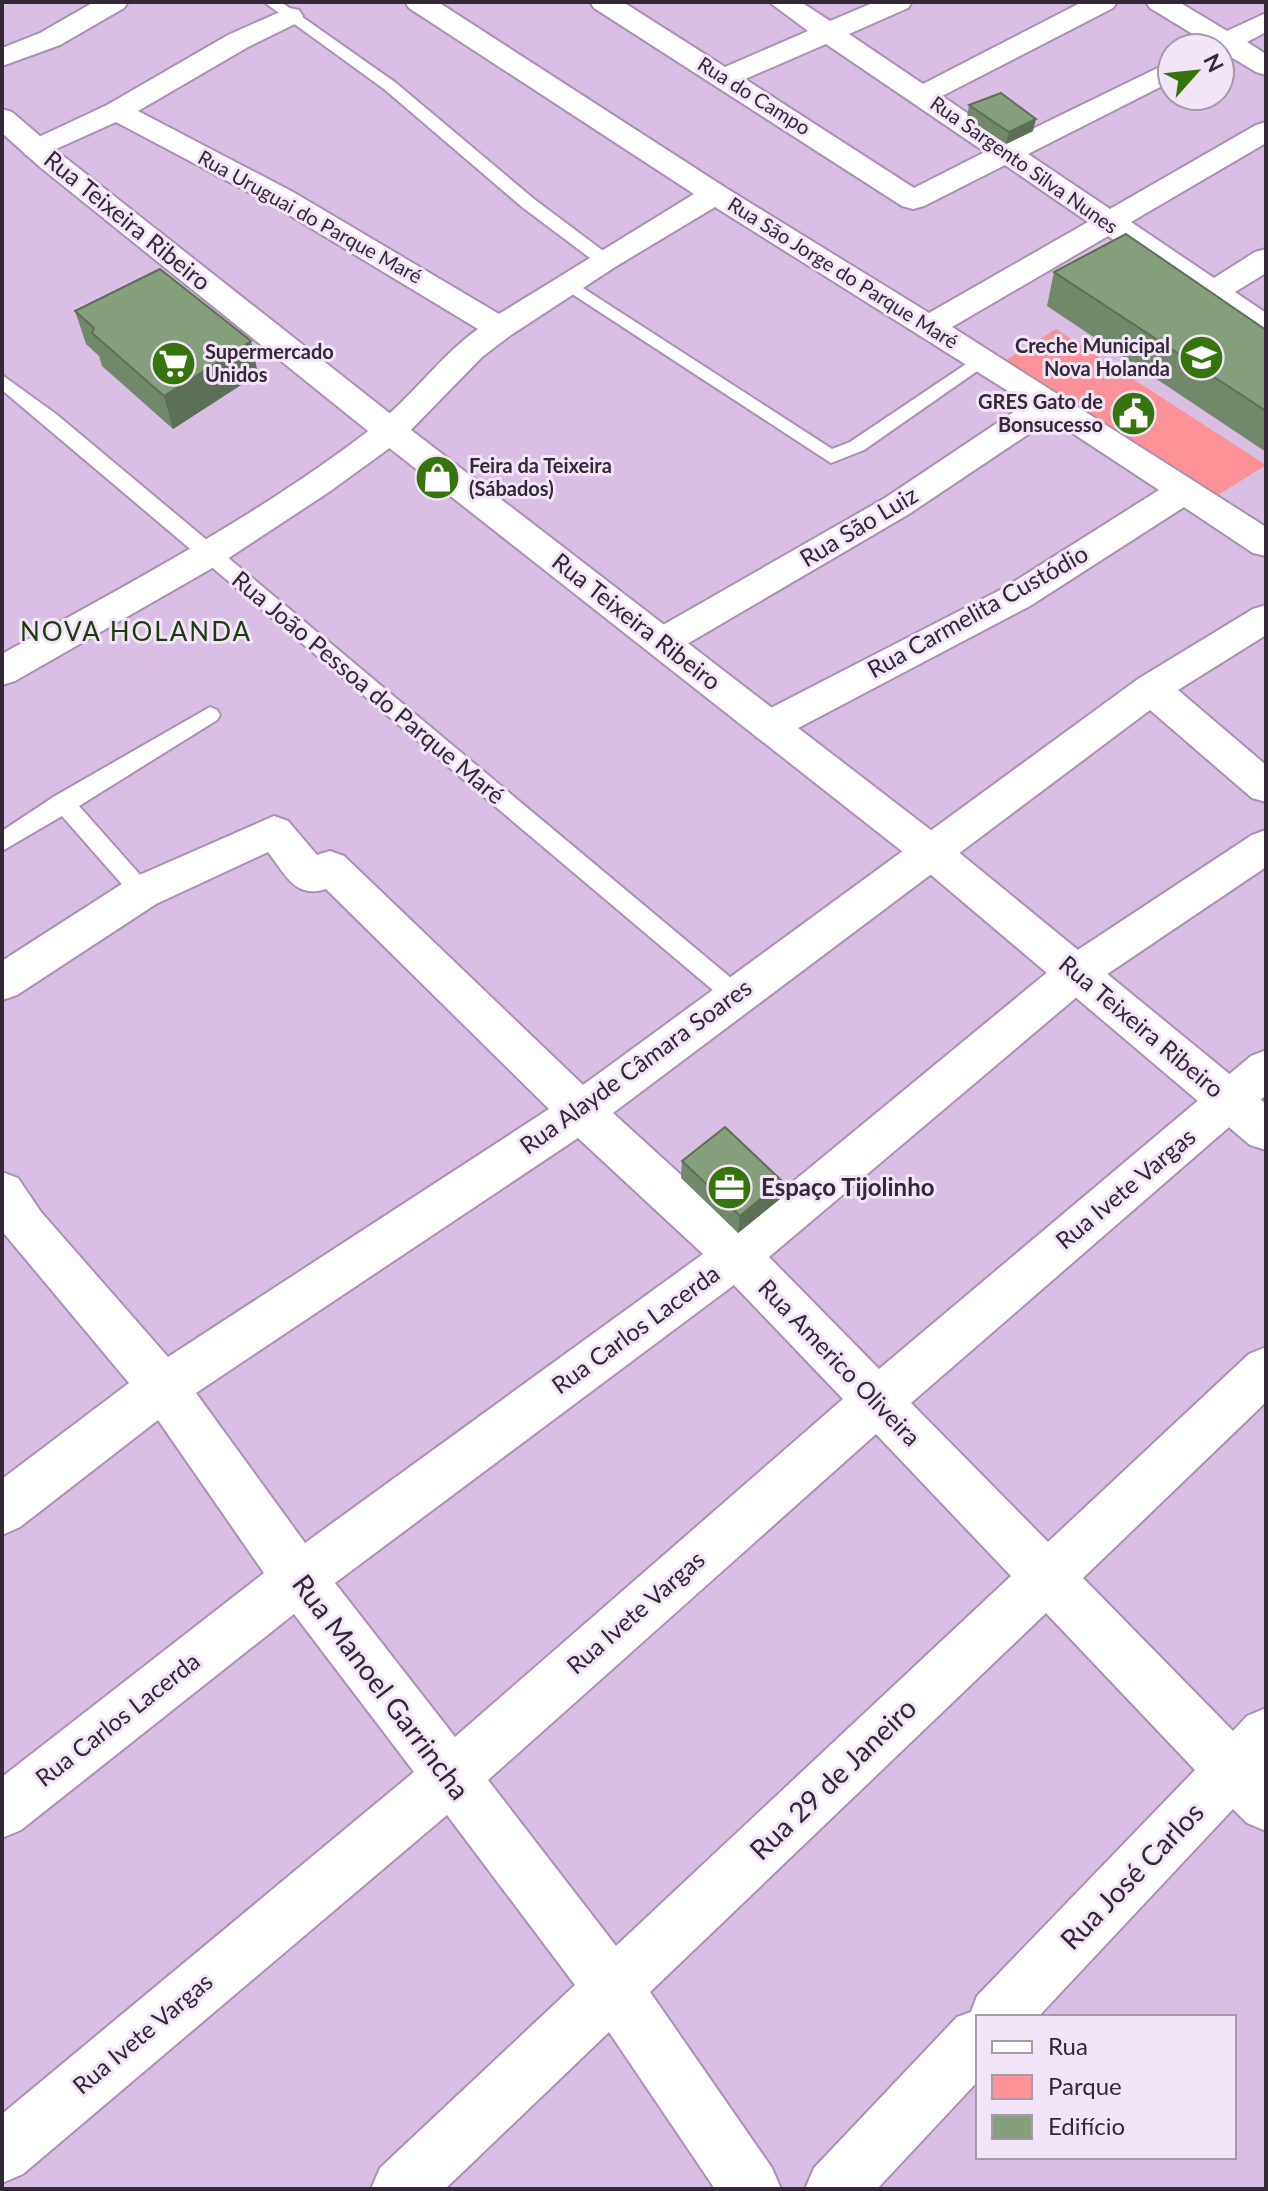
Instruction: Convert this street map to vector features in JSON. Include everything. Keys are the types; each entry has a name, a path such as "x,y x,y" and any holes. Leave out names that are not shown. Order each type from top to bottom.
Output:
{"street":[{"path":"2,58 50,39 114,2"},
{"name":"Rua São Jorge do Parque Maré","path":"419,2 715,194 984,360 1266,544"},
{"name":"Rua do Campo","path":"604,2 913,200 1006,153"},
{"name":"Rua Sargento Silva Nunes","path":"783,2 1266,328"},
{"path":"724,78 898,2"},
{"path":"923,95 1103,2"},
{"path":"1160,2 1203,32"},
{"path":"36,149 117,111 238,41 280,9"},
{"path":"1236,37 1266,21"},
{"path":"1236,52 1266,66"},
{"path":"1006,153 1156,78"},
{"name":"Rua Uruguai do Parque Maré","path":"117,111 282,198 500,328"},
{"name":"Rua Teixeira Ribeiro","path":"2,118 36,149 390,431 931,852 1076,973 1254,1100"},
{"path":"930,326 1266,131"},
{"path":"6,661 208,554 317,484 390,431 470,350 500,328 604,260 715,194"},
{"path":"1212,293 1266,259"},
{"name":"Rua São Luiz","path":"662,642 897,506 1051,403"},
{"name":"Rua Carmelita Custódio","path":"769,726 1017,597 1183,491"},
{"name":"Rua Alayde Câmara Soares","path":"2,1510 163,1387 581,1112 1151,689 1266,618"},
{"path":"1151,689 1266,787"},
{"name":"Rua Americo Oliveira","path":"142,892 274,832 737,1256 1045,1577 1255,1770"},
{"name":"Rua Carlos Lacerda","path":"2,1811 299,1578 737,1256 1076,973 1266,846"},
{"path":"2,983 142,892"},
{"name":"Rua Ivete Vargas","path":"2,2153 449,1778 876,1402 1254,1100"},
{"name":"Rua Manoel Garrincha","path":"10,1221 163,1387 299,1578 449,1778 613,1988 751,2189"},
{"name":"Rua 29 de Janeiro","path":"401,2189 1266,1370"},
{"name":"Rua José Carlos","path":"1000,2015 1255,1770"},
{"path":"835,2189 976,2040"}],"lane":[{"path":"280,9 390,86 528,203 604,260"},
{"path":"569,284 831,457 857,446 984,360"},
{"name":"Rua João Pessoa do Parque Maré","path":"2,381 50,418 735,995"},
{"path":"2,842 210,715"},
{"path":"63,802 142,892"}],"green space":[{"name":"GRES Gato de Bonsucesso","path":"1056,329 1266,465 1212,499 1003,362"}],"building":[{"path":"1001,93 1036,119 1009,132 969,105"},
{"path":"1126,234 1266,330 1266,411 1054,272"},
{"path":"160,269 251,341 164,396 92,333 94,328 75,311"},
{"name":"Espaço Tijolinho","path":"725,1127 782,1181 740,1216 682,1161"}],"place":[{"name":"Creche Municipal Nova Holanda","path":"1201,357"},
{"name":"Supermercado Unidos","path":"174,364"},
{"name":"GRES Gato de Bonsucesso","path":"1134,413"},
{"name":"Feira da Teixeira (Sábados)","path":"438,477"},
{"name":"Espaço Tijolinho","path":"730,1188"}],"district":[{"name":"NOVA HOLANDA","path":"136,632"}]}
